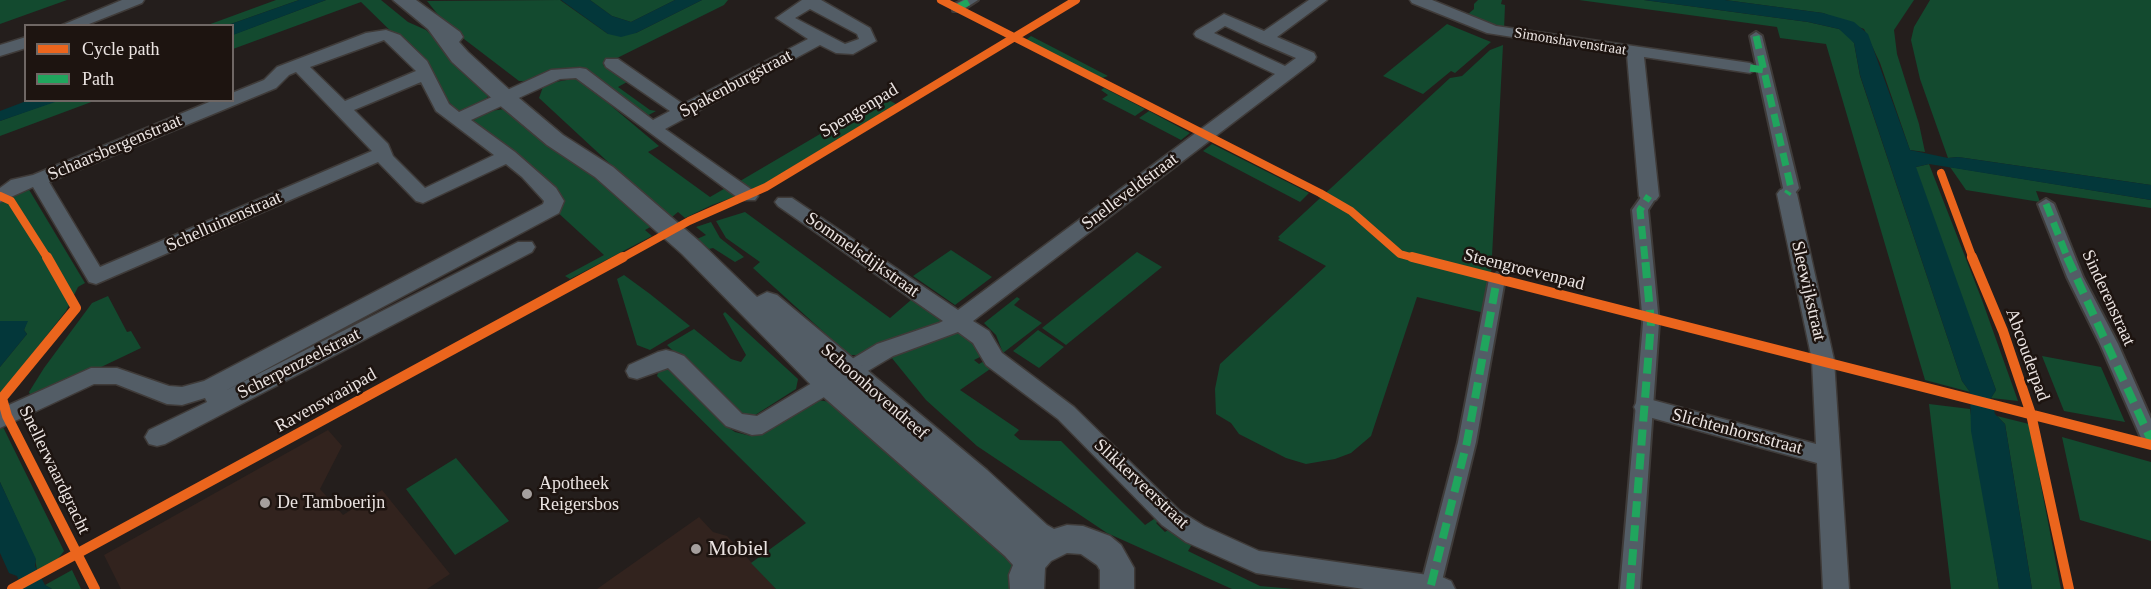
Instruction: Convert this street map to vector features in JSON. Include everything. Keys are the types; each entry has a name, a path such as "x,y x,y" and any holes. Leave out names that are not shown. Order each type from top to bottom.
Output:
{"street":[{"path":"73,24 135,0"},
{"name":"Schoonhovendreef","path":"403,0 437,27 474,51 555,140 604,172 839,378 1036,565"},
{"path":"957,8 972,0"},
{"path":"1287,73 1202,34 1224,19 1265,38 1318,0"},
{"name":"Simonshavenstraat","path":"1418,0 1505,32 1757,69"},
{"name":"Spakenburgstraat","path":"812,1 864,31 868,41 853,49 842,49 784,18 812,1"},
{"name":"Schaarsbergenstraat","path":"234,99 270,84 283,71 372,37 386,35 394,39 421,64 442,107 458,119"},
{"name":"Sleewijkstraat","path":"1756,36 1757,69 1791,188 1786,194 1823,360 1836,589"},
{"name":"Snelleveldstraat","path":"637,371 666,358 676,362 734,420 752,426 768,422 893,345 941,332 960,321 1308,57 1265,38"},
{"name":"Spakenburgstraat","path":"652,128 820,39"},
{"path":"0,51 24,43"},
{"name":"Simonshavenstraat","path":"1635,51 1649,196 1640,210 1650,318"},
{"path":"612,63 683,112"},
{"path":"300,66 381,147 381,154 423,197 508,156"},
{"name":"Spakenburgstraat","path":"458,119 557,74 580,73 652,128 748,196"},
{"path":"343,108 424,74"},
{"name":"Schaarsbergenstraat","path":"1,196 18,184 38,180 226,102"},
{"name":"Scherpenzeelstraat","path":"157,437 216,396 446,277 552,208 554,201 549,192 508,156 458,119"},
{"name":"Schelluinenstraat","path":"38,180 96,277 381,154"},
{"name":"Sommelsdijkstraat","path":"785,202 960,321"},
{"name":"Sinderenstraat","path":"2046,204 2075,277 2109,344 2151,440"},
{"name":"Scherpenzeelstraat","path":"446,277 525,247"},
{"name":"Slikkerveerstraat","path":"960,321 981,337 994,359 1066,413 1172,518 1195,534 1256,562 1437,587 1497,279"},
{"name":"Slichtenhorststraat","path":"1630,589 1650,318"},
{"name":"Scherpenzeelstraat","path":"4,418 91,376 117,376 167,395 216,396"},
{"name":"Slichtenhorststraat","path":"1645,407 1830,457"},
{"path":"1036,565 1067,539 1083,540 1098,546 1113,562 1121,587"}],"shaded area":[{"name":"De Tamboerijn","path":"328,430 342,446 320,489 343,515 382,490 450,574 427,589 121,589 104,555"},
{"name":"Mobiel","path":"699,517 713,532 727,536 776,589 597,589"}],"green space":[{"path":"0,0 67,0 0,24"},
{"path":"276,0 299,0 231,24 210,24"},
{"path":"326,0 381,0 408,22 426,30 491,93 482,103 457,112 404,44 361,2 234,49 234,34"},
{"path":"560,0 608,34 636,33 702,0 728,0 724,5 603,65 627,82 618,87 650,110 656,111 645,117 583,69 563,68 536,82 519,81 447,26 427,1"},
{"path":"590,0 675,0 631,22 612,16"},
{"path":"1478,0 1502,0 1501,4 1505,5 1504,30 1467,15 1474,9 1474,4"},
{"path":"1579,0 1644,0 1808,22 1839,29 1849,36 1854,43 1860,76 1962,381 1970,392 1925,380 1826,44 1780,38 1777,27"},
{"path":"1725,0 1914,0 1894,30 1897,54 1919,124 1925,152 1910,150 1880,63 1864,29 1823,13"},
{"path":"1930,0 2151,0 2151,185 1958,157 1948,158 1920,79 1911,40 1914,27"},
{"path":"1447,24 1491,42 1455,73 1451,71 1423,94 1383,76"},
{"path":"1031,36 1108,76 1102,78 1026,40"},
{"path":"1503,45 1489,314 1417,297 1371,436 1351,453 1335,459 1306,464 1286,458 1239,434 1231,423 1216,414 1215,389 1220,364 1326,266 1278,240 1280,238 1278,237 1450,78 1462,76 1490,50"},
{"path":"578,78 659,146 648,152 710,197 729,186 742,194 685,218 678,212 672,217 634,186 539,98 544,84"},
{"path":"1104,88 1145,109 1135,116 1102,99 1108,95 1101,90"},
{"path":"883,97 896,104 759,187 747,192 735,184"},
{"path":"52,102 91,102 0,136 0,121"},
{"path":"511,108 654,225 645,230 652,236 570,279 565,276 604,255 555,210 477,128 474,120 484,112"},
{"path":"1149,111 1190,133 1181,140 1139,118"},
{"path":"1212,144 1309,193 1300,202 1203,151"},
{"path":"1929,164 1982,300 2018,401 1991,398 1996,390 1915,171 1916,167"},
{"path":"1950,167 2151,200 2151,208 2036,191 2040,202 1966,190"},
{"path":"28,188 85,283 78,287 66,311 0,395 0,367 27,334 24,330 27,321 0,321 0,194"},
{"path":"745,212 890,318 911,300 904,294 906,293 941,320 940,327 930,332 890,339 864,355 849,355 753,268 760,262 726,238 716,221"},
{"path":"711,222 720,238 744,257 735,262 713,248 709,249 697,239 706,235 696,227"},
{"path":"951,250 992,277 955,305 913,276"},
{"path":"1137,252 1162,267 1066,345 1042,328"},
{"path":"624,275 690,326 650,350 637,345 617,279"},
{"path":"108,296 127,332 131,331 141,348 32,400 29,392 44,368 92,303"},
{"path":"1017,297 1020,299 1014,305 1042,323 1003,353 996,335 984,323"},
{"path":"725,312 798,379 796,389 752,417 737,413 667,345 694,329 731,359 741,362 746,355 723,314"},
{"path":"1038,330 1064,347 1039,368 1013,351"},
{"path":"957,331 971,336 982,356 974,360 979,364 986,360 993,367 960,390 1019,430 1014,435 1020,440 1061,441 1145,525 1160,515 1163,518 1156,523 1165,532 1171,528 1194,541 1188,551 1260,586 1294,589 1232,589 1107,533 977,446 926,400 891,357"},
{"path":"2042,356 2101,367 2125,422 2064,411"},
{"path":"659,369 668,369 723,424 735,432 751,436 776,426 817,400 839,403 1016,562 1017,589 776,589 751,563 806,523 657,376"},
{"path":"1929,404 1970,409 1999,589 1951,589"},
{"path":"1997,416 2029,424 2061,589 2032,589 2005,424"},
{"path":"0,427 3,427 64,551 57,560 37,570 35,559 0,482"},
{"path":"2062,437 2151,462 2151,541 2080,520"},
{"path":"456,458 509,521 455,555 406,489"},
{"path":"72,570 81,589 52,589 45,585"}],"water":[{"path":"299,0 326,0 234,35 234,24 231,24"},
{"path":"561,0 590,0 612,16 631,22 675,0 702,0 636,33 621,37 608,34"},
{"path":"1644,0 1725,0 1823,13 1854,22 1868,34 1910,150 1948,158 1958,157 2151,185 2151,200 1929,164 1916,167 1996,390 1991,398 1995,414 2005,424 2032,589 1999,589 1971,431 1970,392 1962,381 1860,75 1854,43 1839,29 1808,22"},
{"path":"24,102 55,102 0,121 0,111"},
{"path":"0,321 28,321 24,330 27,334 0,367"},
{"path":"0,482 36,559 35,566 45,585 52,589 22,589 17,576 9,573 0,553"}],"marked path":[{"path":"957,8 972,0"},
{"path":"1756,36 1791,188 1787,194"},
{"path":"1750,68 1764,70"},
{"path":"1630,589 1651,323 1640,210 1649,196"},
{"path":"2046,204 2075,277 2109,344 2151,440"},
{"path":"1431,585 1467,442 1497,279"}],"cycle path":[{"name":"Steengroevenpad","path":"941,0 1320,193 1351,211 1400,254 2151,445"},
{"name":"Spengenpad","path":"12,589 689,221 766,187 1076,0"},
{"name":"Abcouderpad","path":"1941,173 1985,292 2003,331 2031,414 2069,589"},
{"name":"Snellerwaardgracht","path":"0,196 11,201 72,297 76,308 2,398 7,416 95,589"}],"place":[{"name":"Apotheek Reigersbos","path":"527,494"},
{"name":"De Tamboerijn","path":"265,503"},
{"name":"Mobiel","path":"696,549"}]}
